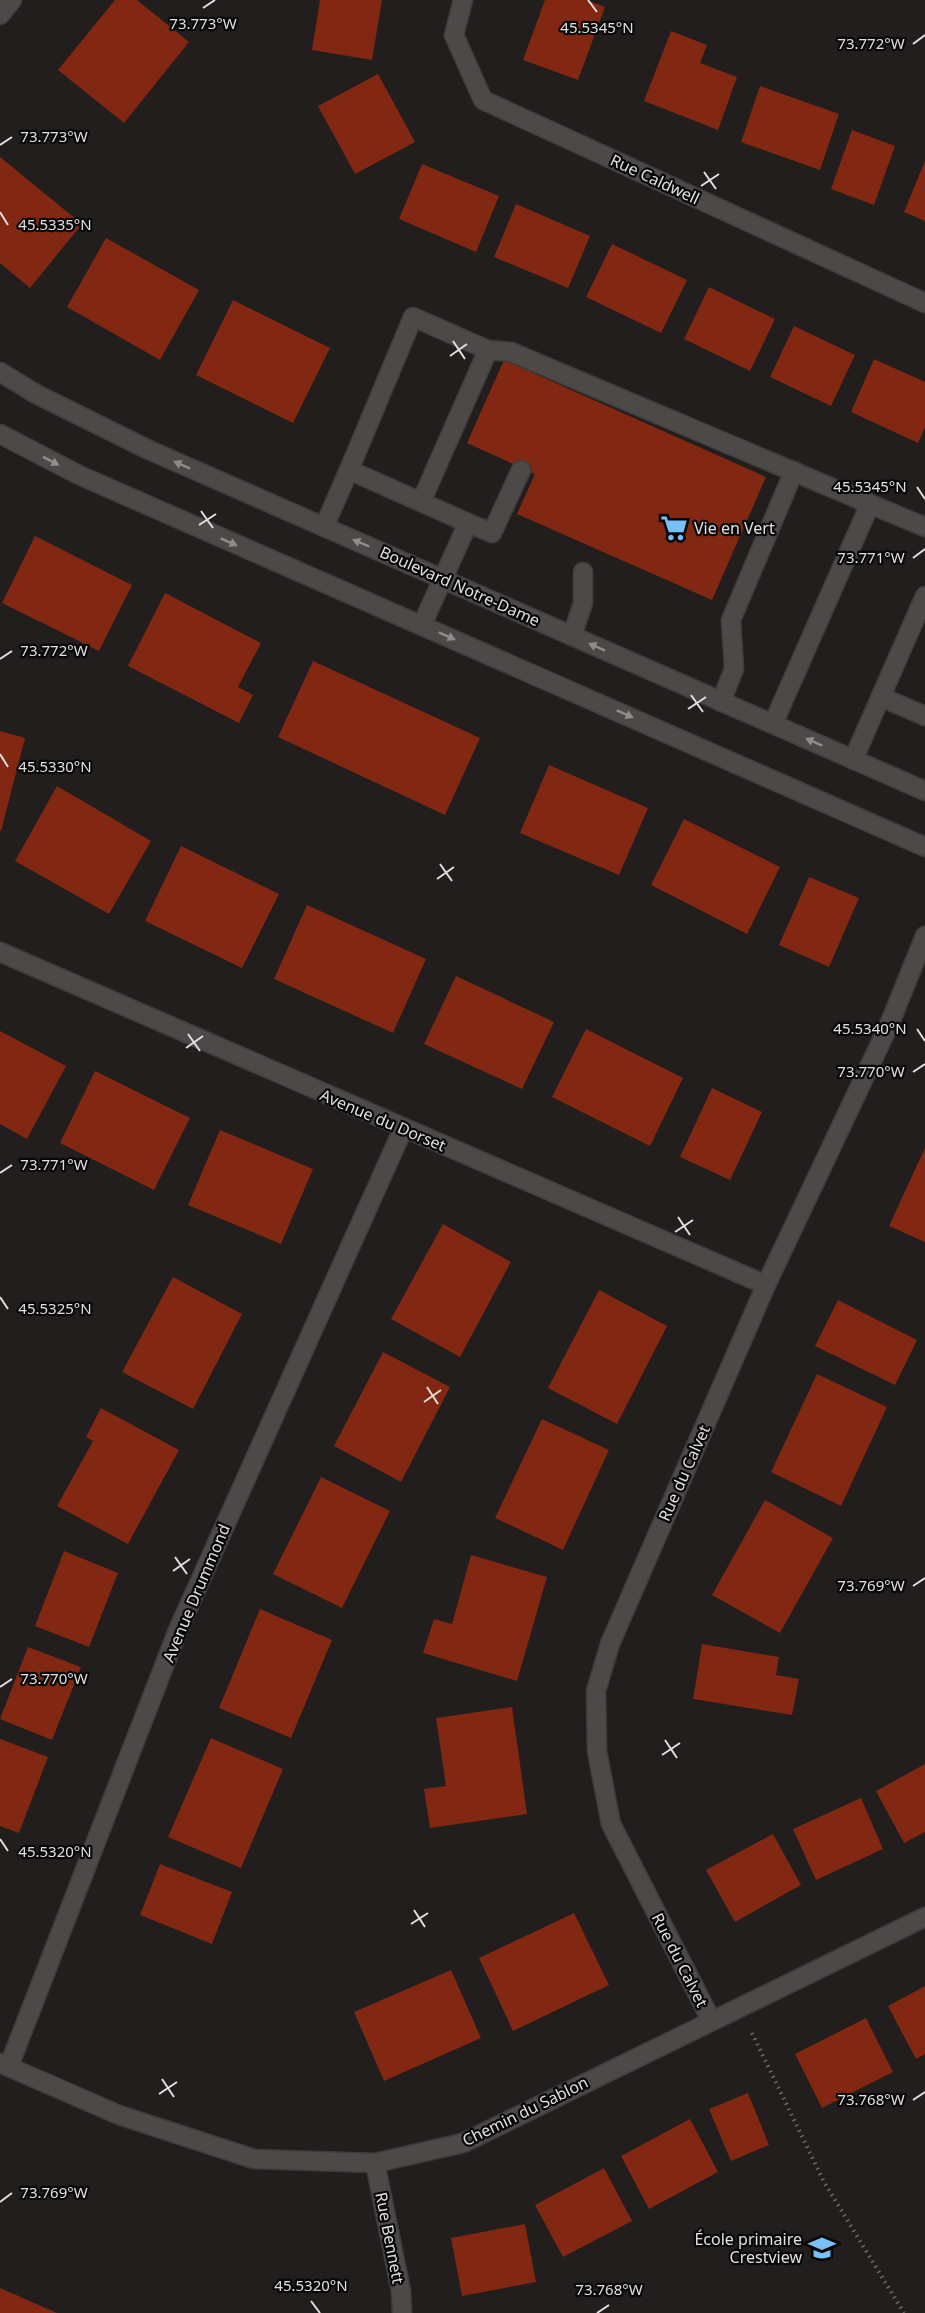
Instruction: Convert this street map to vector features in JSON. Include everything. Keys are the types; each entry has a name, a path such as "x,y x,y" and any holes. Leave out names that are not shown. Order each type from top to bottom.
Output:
{"street":[{"path":"0,15 12,0"},
{"name":"Rue Caldwell","path":"463,0 454,35 483,100 925,303"},
{"path":"324,527 413,317 488,350 511,352 925,526"},
{"path":"421,502 488,350"},
{"name":"Boulevard Notre-Dame","path":"0,372 46,399 149,450 925,791"},
{"path":"0,434 79,476 925,846"},
{"path":"349,470 492,533 521,470"},
{"path":"721,702 734,669 731,620 794,471"},
{"path":"773,724 870,504"},
{"path":"422,625 468,523"},
{"path":"572,636 583,603 583,572"},
{"path":"853,760 925,596"},
{"path":"881,697 925,717"},
{"name":"Rue du Calvet","path":"711,2020 611,1824 597,1751 596,1691 610,1644 766,1285 889,1025 925,936"},
{"name":"Avenue du Dorset","path":"0,952 766,1285"},
{"name":"Avenue Drummond","path":"4,2065 178,1630 403,1129"},
{"name":"Chemin du Sablon","path":"4,2065 119,2115 254,2159 375,2163 463,2143 925,1917"},
{"name":"Rue Bennett","path":"375,2163 401,2291 402,2313"}],"path":[{"path":"752,2033 824,2182 904,2313"}],"building":[{"path":"115,0 137,0 189,42 124,123 58,70"},
{"path":"320,0 382,0 372,60 312,50"},
{"path":"545,0 586,0 605,7 578,80 523,60"},
{"path":"671,31 707,45 700,63 737,77 718,130 644,101"},
{"path":"378,74 415,142 355,174 318,106"},
{"path":"760,86 839,114 820,170 741,142"},
{"path":"852,130 895,146 874,205 831,189"},
{"path":"0,157 82,224 30,288 0,263"},
{"path":"925,161 925,221 904,212"},
{"path":"422,164 499,196 476,252 399,219"},
{"path":"516,204 590,236 568,288 494,257"},
{"path":"106,238 199,290 160,360 67,307"},
{"path":"612,244 687,280 661,333 586,297"},
{"path":"709,287 775,319 750,371 684,339"},
{"path":"233,300 330,348 293,423 196,375"},
{"path":"794,326 855,355 831,406 770,377"},
{"path":"874,359 925,382 925,427 918,443 851,412"},
{"path":"504,360 766,477 712,600 517,514 535,474 467,443"},
{"path":"35,536 132,585 99,651 2,603"},
{"path":"165,593 261,643 238,687 253,695 239,723 128,666"},
{"path":"313,661 480,738 445,815 278,737"},
{"path":"0,731 25,738 1,831 0,831"},
{"path":"549,765 648,808 619,875 520,833"},
{"path":"57,786 151,841 109,914 15,861"},
{"path":"684,819 780,867 747,934 651,885"},
{"path":"181,846 279,894 242,968 145,921"},
{"path":"809,877 859,898 829,967 779,945"},
{"path":"307,905 426,959 393,1033 274,979"},
{"path":"456,976 554,1022 522,1089 424,1044"},
{"path":"586,1029 683,1078 650,1146 552,1097"},
{"path":"0,1031 66,1066 27,1139 0,1124"},
{"path":"95,1071 190,1118 154,1190 60,1143"},
{"path":"712,1088 762,1112 730,1180 680,1157"},
{"path":"220,1130 313,1169 281,1244 188,1205"},
{"path":"925,1148 925,1242 889,1226"},
{"path":"443,1224 511,1262 460,1357 391,1319"},
{"path":"173,1277 242,1314 193,1409 122,1372"},
{"path":"599,1290 667,1326 617,1424 548,1388"},
{"path":"838,1300 917,1340 895,1385 815,1346"},
{"path":"383,1352 450,1387 401,1482 334,1446"},
{"path":"817,1374 887,1407 841,1506 771,1472"},
{"path":"101,1408 179,1450 128,1544 57,1506 93,1441 86,1437"},
{"path":"542,1419 609,1450 563,1550 495,1518"},
{"path":"321,1477 390,1511 342,1608 273,1574"},
{"path":"765,1500 833,1538 780,1633 712,1595"},
{"path":"64,1551 118,1573 89,1647 35,1626"},
{"path":"471,1555 547,1577 517,1681 423,1653 434,1619 452,1624"},
{"path":"260,1609 332,1640 291,1738 219,1708"},
{"path":"702,1644 779,1657 776,1675 799,1679 792,1715 693,1699"},
{"path":"28,1647 81,1667 52,1740 0,1719"},
{"path":"512,1707 527,1814 430,1828 424,1789 446,1786 436,1718"},
{"path":"211,1738 283,1769 241,1868 168,1837"},
{"path":"0,1739 48,1757 19,1833 0,1826"},
{"path":"925,1764 925,1832 904,1843 876,1791"},
{"path":"861,1798 883,1849 816,1880 793,1829"},
{"path":"773,1834 801,1885 735,1922 706,1870"},
{"path":"160,1864 232,1892 212,1944 140,1915"},
{"path":"574,1913 609,1985 513,2031 479,1958"},
{"path":"451,1970 481,2038 384,2081 354,2012"},
{"path":"925,1986 925,2054 916,2059 888,2006"},
{"path":"866,2018 893,2072 822,2108 795,2054"},
{"path":"748,2093 769,2145 731,2161 709,2109"},
{"path":"690,2119 718,2172 649,2209 621,2156"},
{"path":"604,2168 632,2221 563,2257 535,2205"},
{"path":"525,2224 536,2282 462,2296 451,2238"},
{"path":"0,2288 57,2313 0,2313"}],"place":[{"name":"Vie en Vert","path":"674,528"},
{"name":"École primaire Crestview","path":"822,2248"}]}
